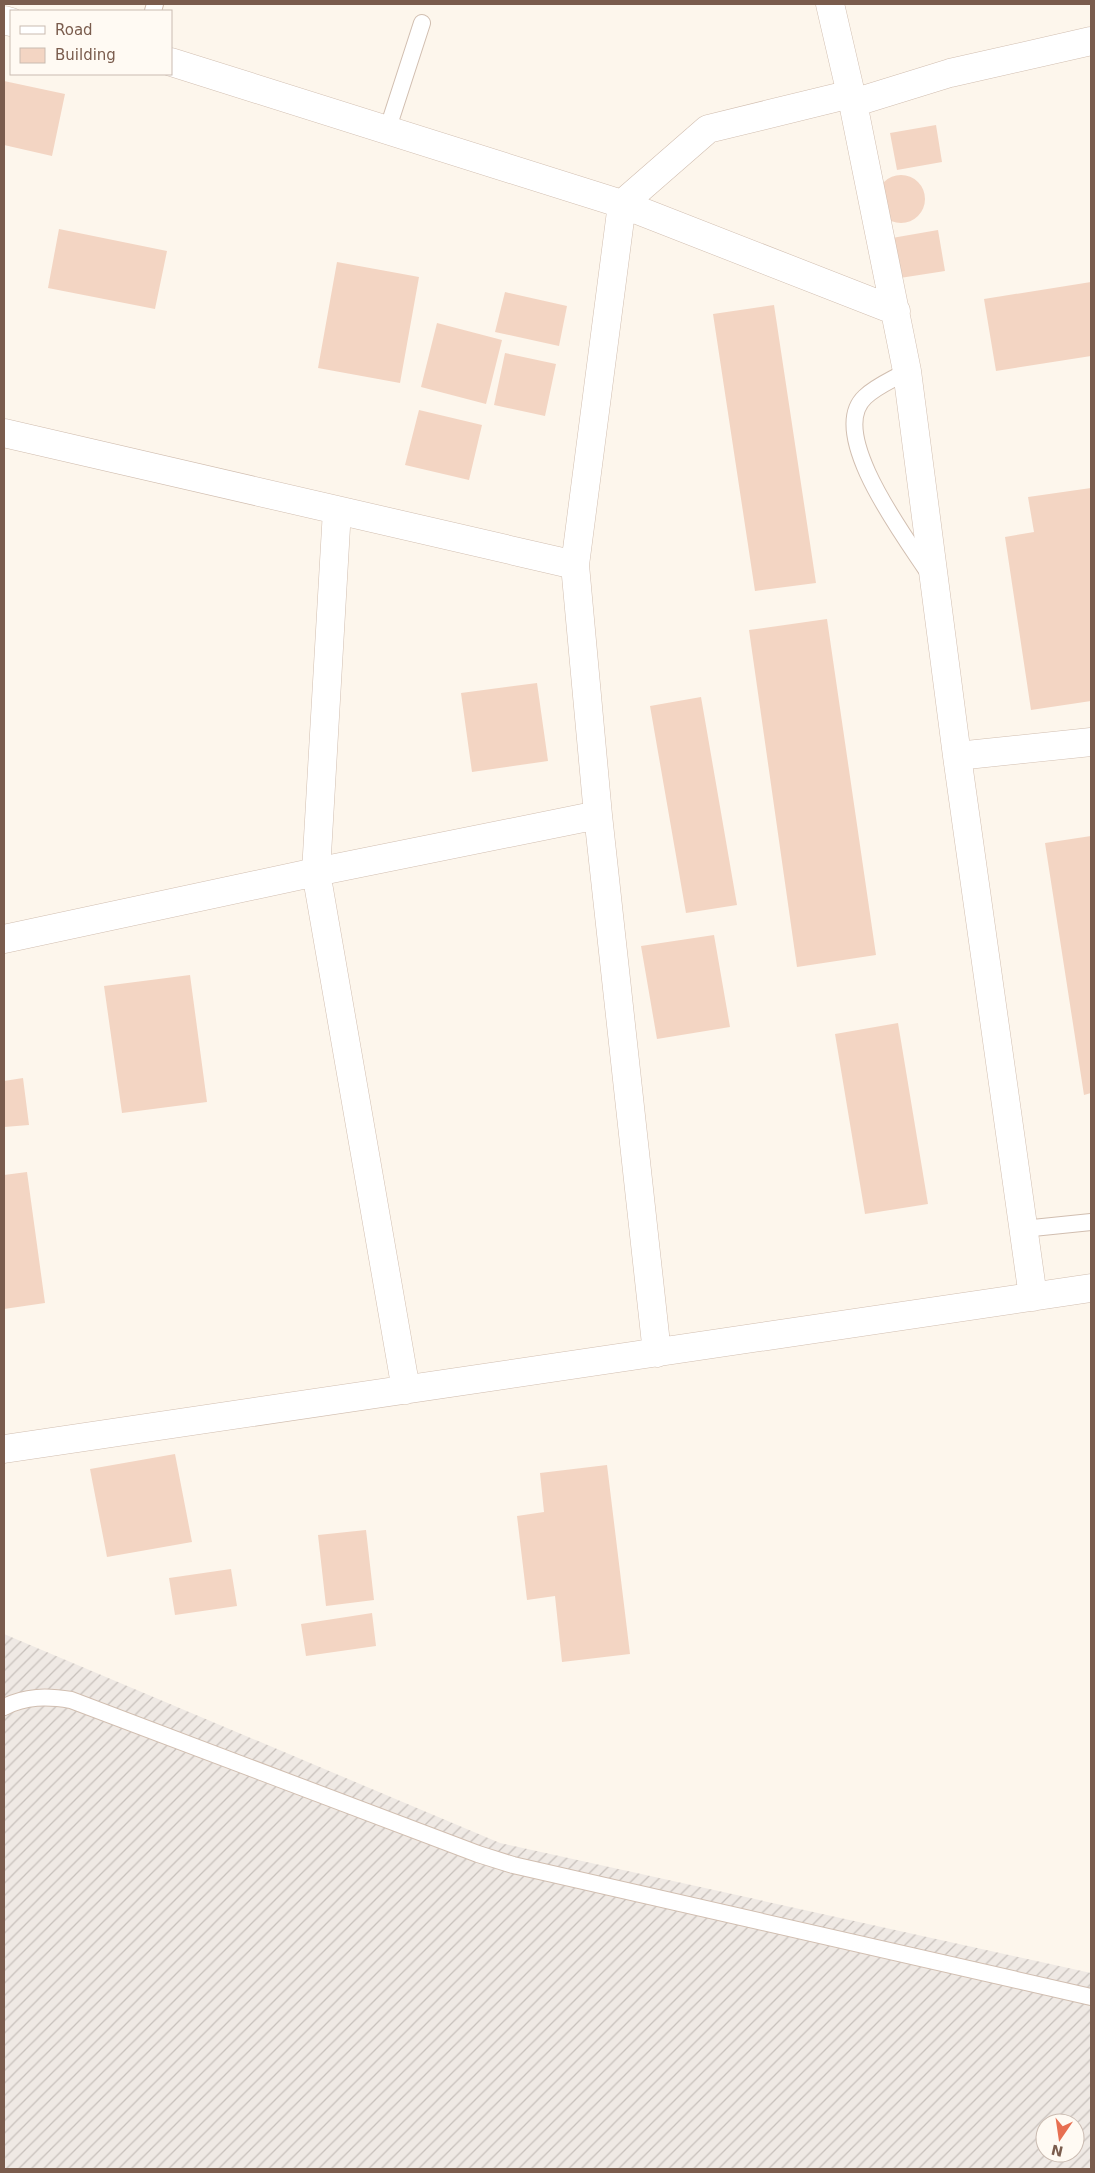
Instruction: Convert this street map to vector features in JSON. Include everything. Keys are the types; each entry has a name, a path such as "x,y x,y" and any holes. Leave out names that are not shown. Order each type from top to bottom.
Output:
{"street":[{"path":"830,4 852,99 907,371 957,756 1033,1297"},
{"path":"657,1353 598,815 575,565 622,204 708,129 852,99 1091,41"},
{"path":"172,62 622,204 896,311"},
{"path":"4,432 575,565"},
{"path":"337,510 316,872 406,1390"},
{"path":"957,756 1091,742"},
{"path":"4,939 316,872 598,815"},
{"path":"4,1449 1091,1288"}],"lane":[{"path":"387,131 422,23"},
{"path":"907,371 864,397 852,422 859,453 883,503 934,581"},
{"path":"1024,1229 1091,1222"},
{"path":"4,1707 16,1701 33,1698 50,1697 71,1700 478,1854 513,1865 1091,1997"}],"shaded area":[{"path":"4,1634 500,1843 1091,1973 1091,2169 4,2169"}],"building":[{"path":"4,81 65,94 52,156 4,145"},
{"path":"936,125 942,162 897,170 890,133"},
{"path":"896,175 906,175 915,179 921,185 924,190 924,208 915,219 906,223 896,223 887,219 881,213 877,204 877,194 881,185 887,179"},
{"path":"59,229 167,251 155,309 48,288"},
{"path":"938,230 945,271 900,278 892,238"},
{"path":"337,262 419,277 400,383 318,368"},
{"path":"1091,282 1091,356 996,371 984,299"},
{"path":"505,292 567,306 559,346 495,332"},
{"path":"774,305 816,583 755,591 713,314"},
{"path":"437,323 502,340 486,404 421,387"},
{"path":"505,353 556,364 545,416 494,405"},
{"path":"419,410 482,425 469,480 405,465"},
{"path":"1091,488 1091,701 1031,710 1005,537 1034,532 1028,497"},
{"path":"827,619 876,955 797,967 749,630"},
{"path":"537,683 548,761 472,772 461,693"},
{"path":"701,697 737,905 686,913 650,706"},
{"path":"1091,836 1091,1093 1084,1095 1045,843"},
{"path":"714,935 730,1027 657,1039 641,946"},
{"path":"190,975 207,1102 122,1113 104,986"},
{"path":"898,1023 928,1204 865,1214 835,1034"},
{"path":"23,1078 29,1125 4,1127 4,1081"},
{"path":"27,1172 45,1303 4,1309 4,1175"},
{"path":"175,1454 192,1542 107,1557 90,1469"},
{"path":"607,1465 630,1654 562,1662 555,1596 527,1600 517,1516 544,1512 540,1473"},
{"path":"366,1530 374,1600 326,1606 318,1535"},
{"path":"231,1569 237,1606 175,1615 169,1578"},
{"path":"372,1613 376,1646 306,1656 301,1624"}]}
